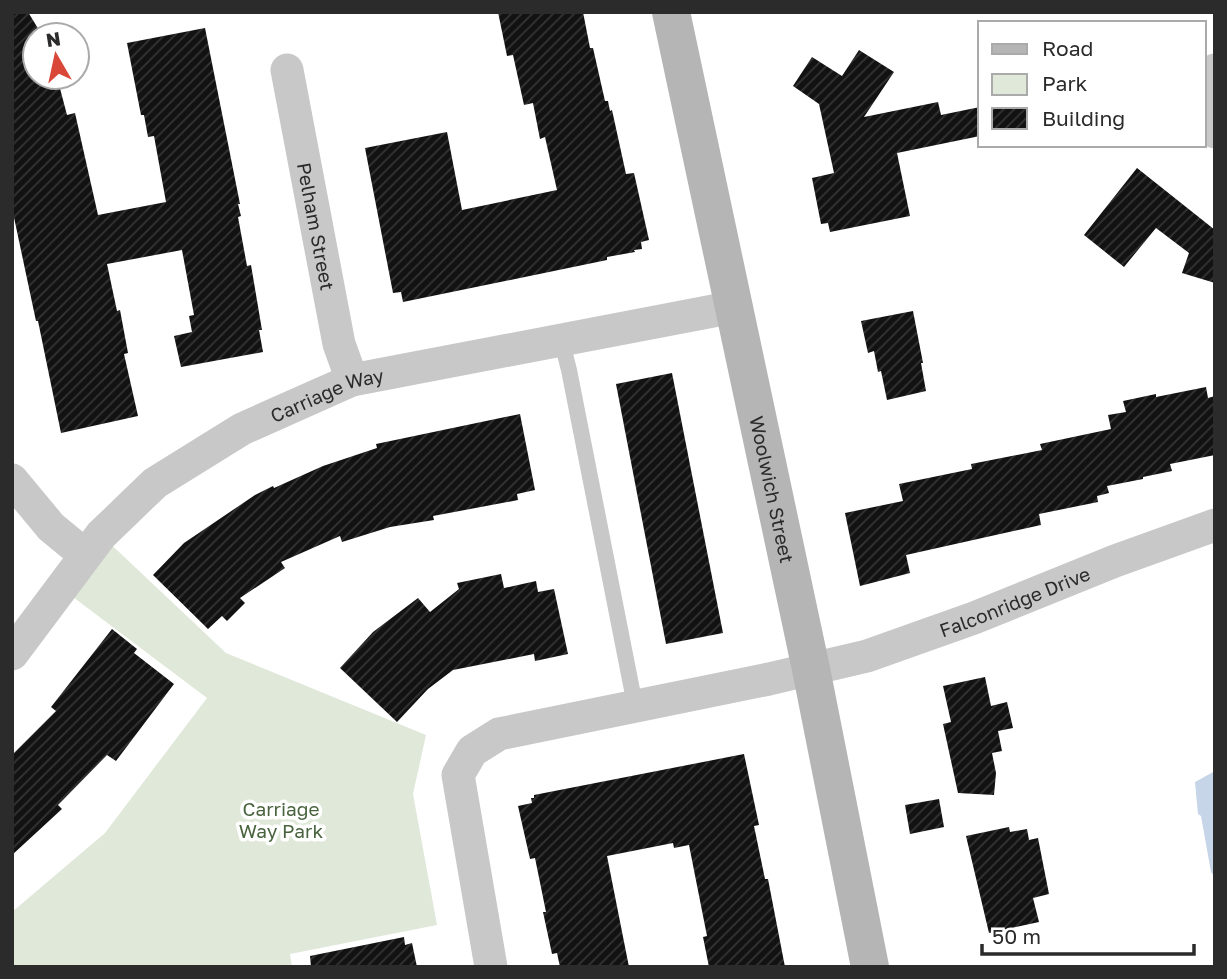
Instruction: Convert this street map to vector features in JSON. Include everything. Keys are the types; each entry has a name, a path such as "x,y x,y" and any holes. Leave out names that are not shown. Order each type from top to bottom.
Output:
{"street":[{"name":"Woolwich Street","path":"671,12 811,670 870,967"},
{"name":"Pelham Street","path":"286,70 339,344 352,380"},
{"path":"1206,88 1215,70"},
{"path":"1206,115 1215,132"},
{"name":"Carriage Way","path":"12,654 101,535 155,483 242,429 352,380 734,307"},
{"path":"12,480 51,527 85,555"},
{"name":"Falconridge Drive","path":"811,670 867,656 974,618 1115,561 1215,525"},
{"path":"491,967 458,775 472,751 499,734 811,670"}],"lane":[{"path":"561,339 635,705"}],"green space":[{"name":"Carriage Way Park","path":"101,535 226,653 426,735 413,794 437,925 290,954 292,967 12,967 12,912 105,833 207,698 61,588"}],"water":[{"path":"1215,771 1215,877 1211,872 1201,816 1198,814 1195,782"}],"building":[{"path":"12,12 28,12 33,21 21,21 21,91 61,91 67,115 75,113 98,215 166,202 154,136 148,137 144,115 141,115 127,43 205,28 240,204 241,216 238,217 247,266 251,265 263,352 181,367 174,336 192,332 189,316 194,315 182,250 107,264 117,311 120,310 128,353 124,354 138,416 61,433 12,208"},
{"path":"498,12 583,12 605,101 608,101 610,111 612,110 626,174 634,173 649,240 641,242 642,249 607,257 607,260 403,302 401,292 393,293 365,148 447,132 462,210 557,190 545,137 540,139 533,103 524,105 513,55 507,56"},
{"path":"859,50 894,72 864,117 938,102 941,115 978,107 978,136 897,153 910,216 830,232 828,223 821,224 812,178 834,173 819,104 793,86 812,57 842,76"},
{"path":"1137,168 1215,230 1215,283 1182,273 1189,253 1156,228 1124,267 1084,235"},
{"path":"913,311 926,391 887,400 881,371 878,372 874,351 868,353 861,321"},
{"path":"672,373 723,633 666,644 616,384"},
{"path":"1206,387 1208,398 1215,396 1215,455 1170,464 1172,471 1107,486 1109,493 1097,496 1098,502 1039,514 1041,525 906,555 910,573 860,586 845,513 903,501 899,484 972,469 971,464 1042,450 1040,444 1111,429 1108,415 1126,412 1123,401"},
{"path":"520,414 535,490 517,494 518,500 433,516 434,520 390,527 342,542 340,536 281,562 285,568 240,598 245,603 227,621 222,616 208,629 153,575 184,543 255,495 273,486 274,488 323,466 377,448 376,444"},
{"path":"501,574 504,588 536,581 538,592 554,589 568,654 535,661 534,654 453,670 428,689 397,722 340,668 373,632 418,598 430,612 459,589 457,583"},
{"path":"112,629 137,649 134,653 174,684 116,761 107,755 58,805 62,809 12,855 12,755 56,711 51,707"},
{"path":"985,677 991,706 1007,702 1013,728 998,731 1002,751 992,753 996,773 994,795 958,793 943,724 951,722 943,686"},
{"path":"744,754 759,825 754,826 765,879 768,879 785,967 709,967 703,937 707,936 689,845 674,848 673,843 607,856 629,967 560,967 557,953 552,954 535,858 530,859 518,806 532,803 531,798 534,798 534,795"},
{"path":"939,799 944,827 910,834 905,805"},
{"path":"1009,827 1010,832 1027,829 1029,840 1038,838 1049,894 1033,898 1039,922 989,933 966,836"},
{"path":"404,937 405,945 412,943 417,967 311,967 310,956"}]}
